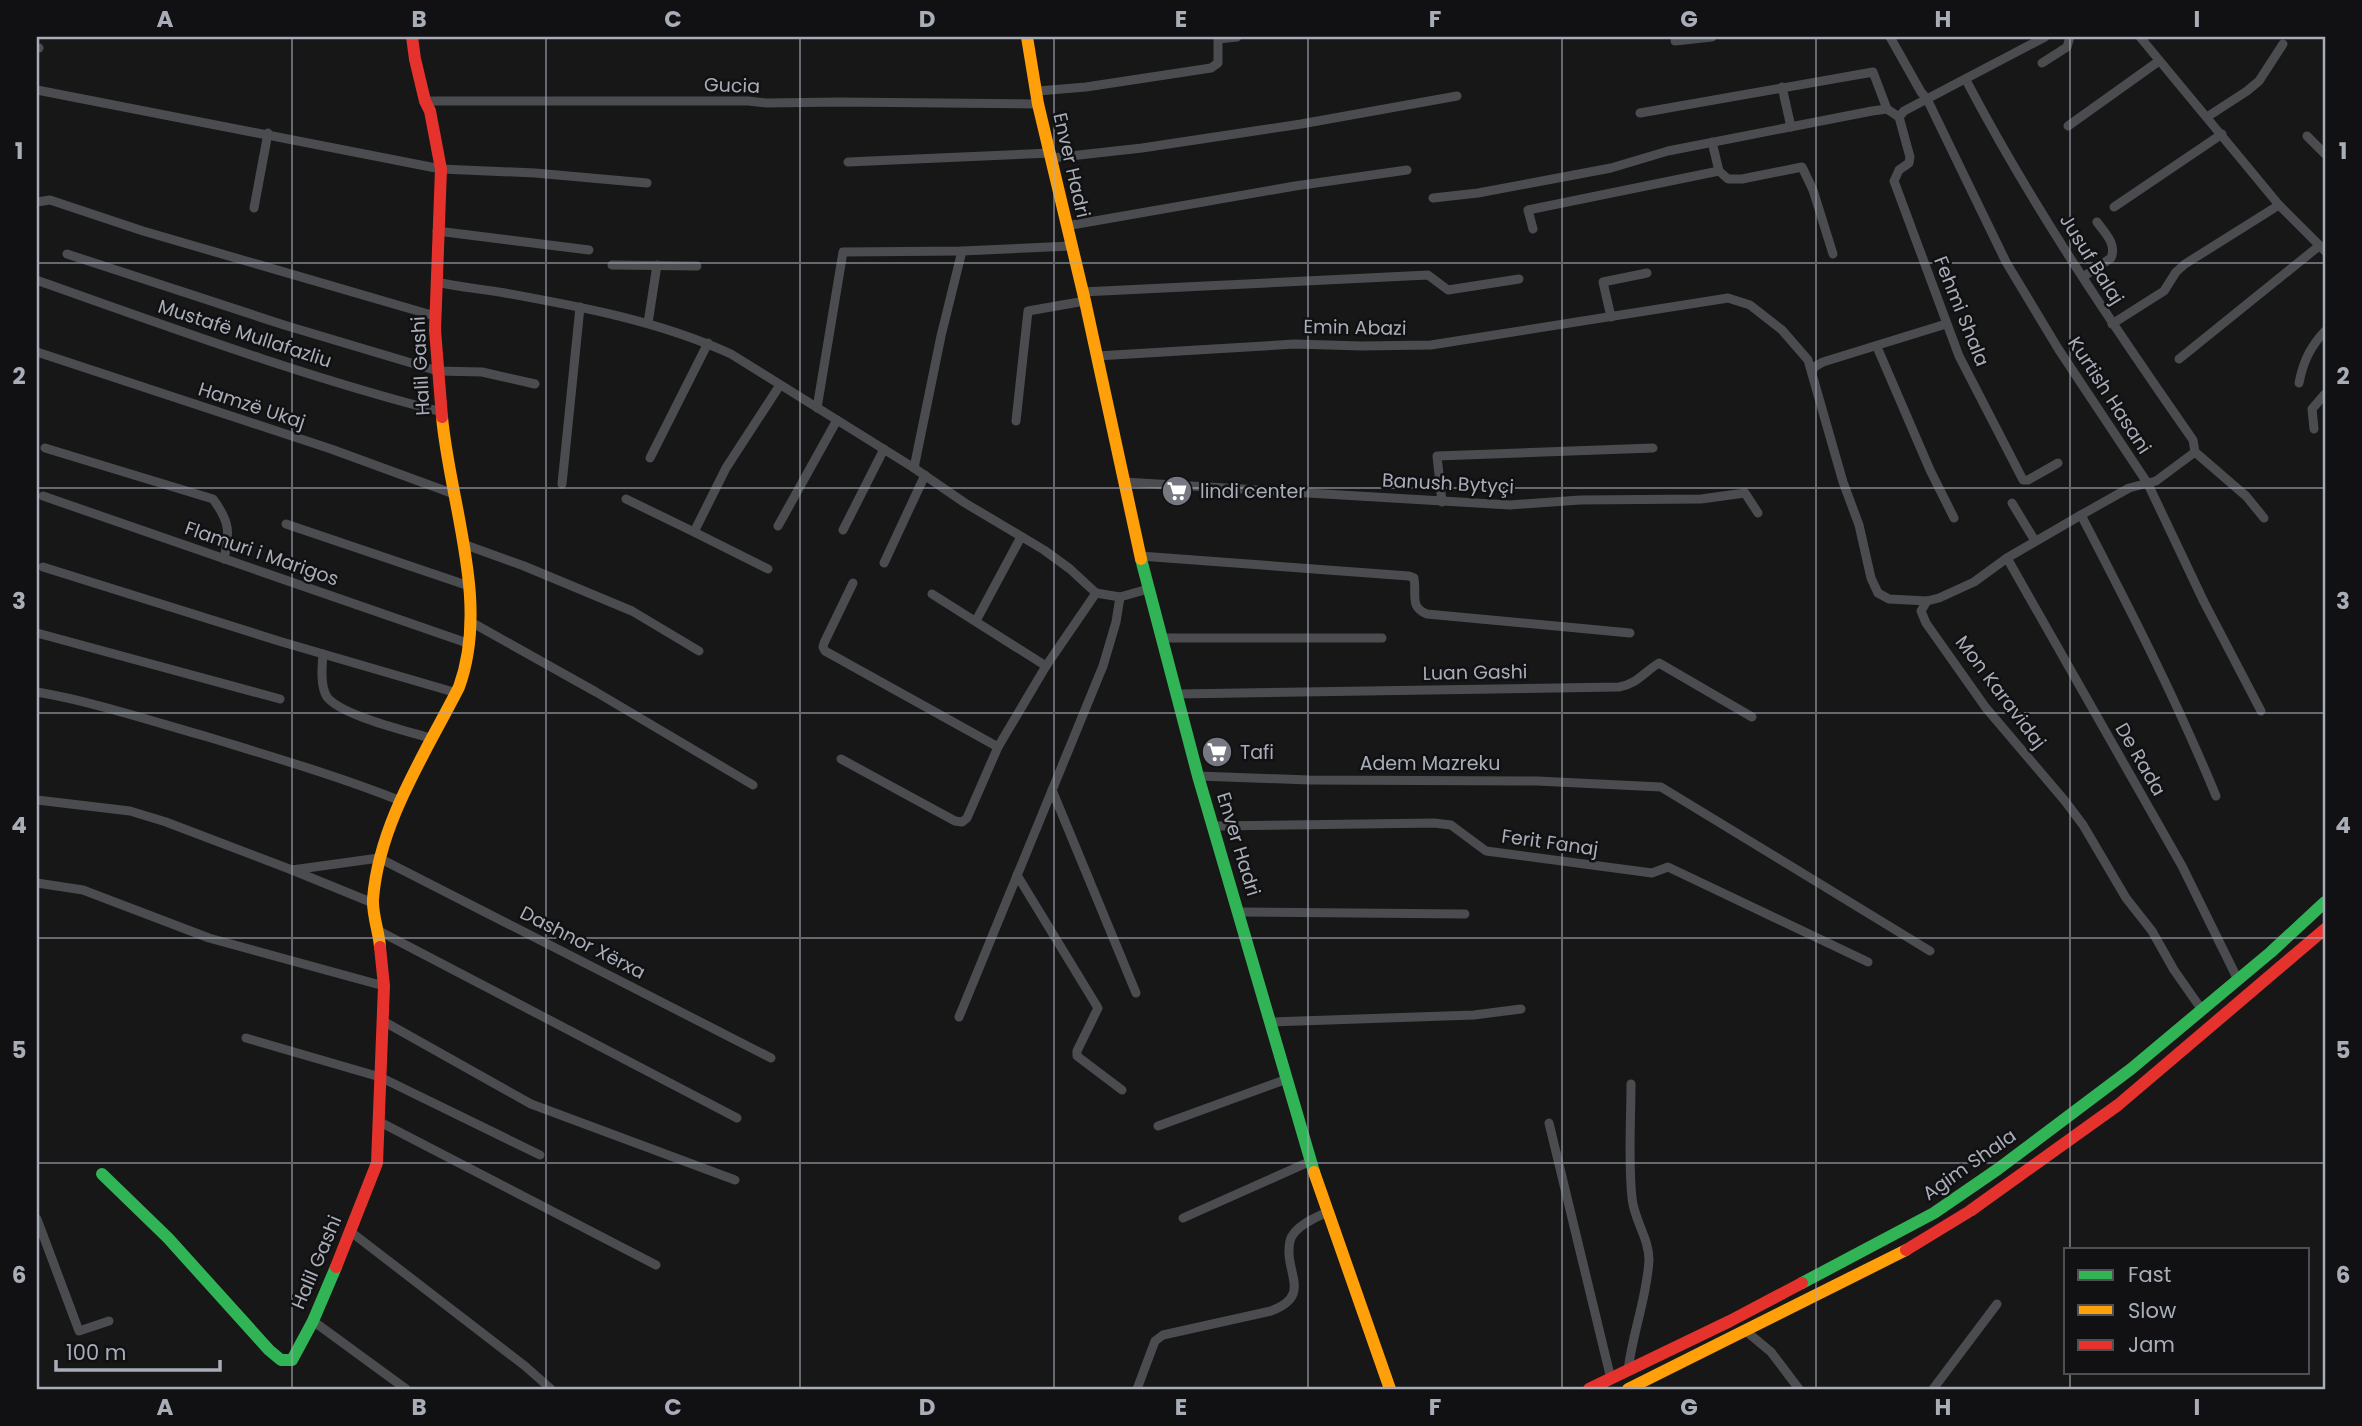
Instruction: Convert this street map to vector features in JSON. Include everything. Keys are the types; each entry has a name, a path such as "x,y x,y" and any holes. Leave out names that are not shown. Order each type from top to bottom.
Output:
{"street":[{"name":"Halil Gashi","path":"102,1174 167,1238 281,1360 292,1360 313,1321 377,1163 384,986 379,930 373,903 379,858 401,801 457,693 466,668 470,644 469,586 464,544 445,446 438,371 436,282 442,169 412,37"},
{"name":"Enver Hadri","path":"1025,37 1140,556 1198,776 1311,1161 1390,1389"},
{"name":"Gucia","path":"425,100 765,103 1038,98 1086,87 1211,68 1218,63 1218,39 1237,37"},
{"path":"1675,41 1712,37"},
{"name":"Kurtish Hasani","path":"1890,37 1927,99 2006,262 2059,350 2148,484 2204,602 2262,711"},
{"path":"1640,113 1873,72 1887,109 1899,117 1904,111 2045,37"},
{"path":"2042,63 2067,47 2070,37"},
{"path":"2140,37 2279,205 2322,248 2179,359"},
{"path":"2207,117 2259,80 2283,44"},
{"path":"2068,126 2160,61"},
{"name":"Jusuf Balaj","path":"1966,80 2000,142 2082,277 2193,440 2195,452 2236,487 2264,518"},
{"path":"1782,87 1791,127"},
{"path":"37,90 442,169 535,173 647,183"},
{"path":"848,162 1051,156 1142,148 1457,96"},
{"path":"1433,198 1478,193 1611,168 1668,151 1887,109"},
{"name":"Fehmi Shala","path":"1899,117 1910,157 1909,163 1899,170 1894,181 1959,356 2023,480 2028,480 2058,463"},
{"path":"254,208 268,133"},
{"path":"2114,207 2222,134"},
{"path":"2307,136 2325,153"},
{"path":"1712,142 1719,171 1728,179 1802,167 1813,190 1833,254"},
{"path":"1066,226 1295,186 1407,170"},
{"path":"1533,229 1528,210 1719,171"},
{"path":"37,202 50,200 143,231 436,316"},
{"path":"2112,324 2164,291 2176,272 2185,264 2279,205"},
{"path":"2082,277 2105,263 2114,253 2111,242 2097,222"},
{"path":"438,231 589,250"},
{"path":"817,408 843,252 962,251 1071,246"},
{"path":"914,468 941,336 962,251"},
{"path":"67,254 284,325 438,371 482,373 535,384"},
{"path":"612,265 697,266"},
{"path":"648,323 657,265"},
{"path":"1611,317 1603,282 1647,273"},
{"path":"1016,421 1025,318 1028,311 1084,296 1428,275 1448,290 1519,279"},
{"name":"Mustafë Mullafazliu","path":"39,281 376,396 442,412"},
{"path":"436,282 580,307 648,323 708,344 731,354 925,475 1070,569 1096,593 1120,597 1148,589"},
{"name":"Emin Abazi","path":"1097,356 1295,344 1431,345 1728,298 1750,304 1782,330 1808,360 1843,482 1859,525 1871,578 1878,593 1889,599 1927,601"},
{"path":"562,484 580,307"},
{"path":"1812,373 1814,367 1823,362 1946,324"},
{"path":"2299,383 2302,364 2325,331"},
{"path":"650,458 708,344"},
{"path":"1877,347 1930,470 1954,518"},
{"name":"Hamzë Ukaj","path":"37,352 331,449 454,494"},
{"path":"694,531 726,468 780,385"},
{"path":"2314,429 2312,409 2325,394"},
{"path":"778,526 837,420"},
{"path":"45,448 213,499 224,514 230,535 224,559"},
{"path":"1442,502 1437,456 1653,448"},
{"path":"843,530 884,449"},
{"path":"1927,601 1974,582 2035,541 2129,488 2148,484 2183,463 2195,452"},
{"path":"884,563 925,475"},
{"name":"Banush Bytyçi","path":"1124,482 1510,505 1580,500 1701,499 1745,492 1758,513"},
{"name":"Flamuri i Marigos","path":"43,496 470,644"},
{"path":"626,499 768,569"},
{"path":"2012,503 2035,541"},
{"path":"2081,514 2149,646 2216,796"},
{"path":"286,524 469,586"},
{"path":"978,617 1021,537"},
{"path":"464,544 632,611 699,651"},
{"path":"1140,556 1409,576 1414,578 1415,583 1414,604 1419,611 1427,614 1630,633"},
{"name":"De Rada","path":"2007,558 2182,866 2238,980"},
{"path":"43,567 457,693"},
{"path":"853,583 824,643 825,651 998,747"},
{"path":"841,759 955,821 962,822 967,818 998,747 1046,666 1096,593"},
{"path":"932,594 1046,666"},
{"path":"959,1017 1103,666 1120,597"},
{"name":"Mon Karavidaj","path":"1927,601 1921,611 1926,623 1986,708 2083,825 2126,898 2152,931 2174,970 2202,1010"},
{"path":"471,622 753,785"},
{"path":"37,633 280,699"},
{"path":"1161,638 1382,638"},
{"path":"323,654 322,675 326,696 342,710 433,739"},
{"name":"Luan Gashi","path":"1176,694 1619,687 1634,684 1659,663 1752,717"},
{"path":"37,692 125,713 263,753 359,784 401,801"},
{"name":"Adem Mazreku","path":"1198,776 1537,781 1661,787 1930,951"},
{"path":"1052,790 1136,993"},
{"path":"37,800 131,811 166,822 373,903"},
{"name":"Ferit Fanaj","path":"1213,826 1434,823 1451,825 1486,851 1653,873 1668,867 1868,962"},
{"path":"292,870 379,858"},
{"name":"Dashnor Xërxa","path":"379,858 771,1058"},
{"path":"1017,875 1098,1008 1077,1056 1122,1090"},
{"path":"37,883 83,891 209,938 384,986"},
{"name":"Agim Shala","path":"1589,1389 1742,1315 1934,1213 2111,1084 2238,980 2325,902"},
{"path":"1240,912 1465,914"},
{"name":"Agim Shala","path":"1628,1389 1747,1332 1902,1252 1969,1211 2118,1105 2325,929"},
{"path":"379,930 737,1118"},
{"path":"1271,1022 1474,1015 1521,1009"},
{"path":"383,1021 531,1104 735,1180"},
{"path":"246,1038 380,1077 540,1155"},
{"path":"1158,1126 1287,1079"},
{"path":"1628,1371 1647,1283 1649,1256 1645,1237 1636,1219 1632,1197 1631,1084"},
{"path":"379,1121 656,1265"},
{"path":"1549,1123 1611,1379"},
{"path":"1183,1219 1311,1161"},
{"path":"1137,1389 1155,1341 1163,1335 1285,1306 1292,1299 1295,1286 1290,1240 1304,1225 1328,1212"},
{"path":"37,1219 79,1331 109,1321"},
{"path":"351,1232 551,1389"},
{"path":"1933,1389 1997,1304"},
{"path":"313,1321 406,1389"},
{"path":"1747,1332 1771,1352 1799,1389"}],"traffic: fast":[{"path":"1141,559 1198,776 1314,1172"},
{"path":"1802,1283 1934,1213 1998,1169 2131,1069 2271,952 2325,902"},
{"path":"102,1174 168,1238 281,1360 292,1360 313,1321 336,1267"}],"traffic: slow":[{"path":"1027,37 1038,104 1085,301 1141,559"},
{"path":"380,947 373,899 384,843 418,763 459,687 467,655 471,621 465,553 442,417"},
{"path":"1314,1172 1390,1389"},
{"path":"1628,1389 1906,1250"}],"traffic: jam":[{"path":"412,37 441,169 435,330 442,417"},
{"path":"1906,1250 1970,1211 2118,1105 2325,929"},
{"path":"336,1267 377,1163 384,986 380,947"},
{"path":"1589,1389 1802,1283"}],"place":[{"name":"lindi center","path":"1177,491"},
{"name":"Tafi","path":"1217,752"}]}
